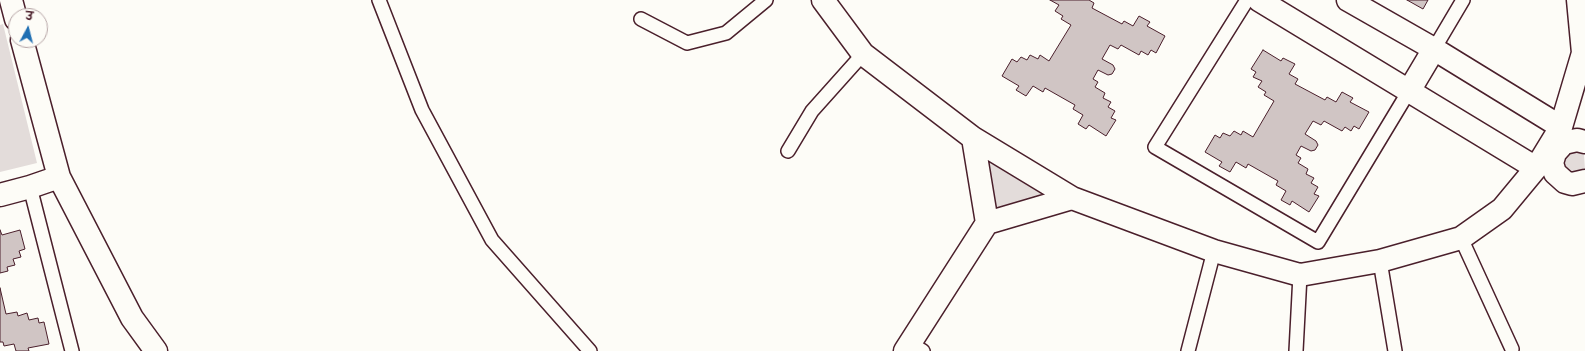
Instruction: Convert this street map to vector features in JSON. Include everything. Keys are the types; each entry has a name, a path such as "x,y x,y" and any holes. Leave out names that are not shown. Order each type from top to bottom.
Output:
{"street":[{"path":"823,0 863,54 973,138 1072,198 1214,251 1300,275 1380,261 1461,238 1502,209 1536,168 1557,139"},
{"path":"1259,0 1536,168"},
{"path":"1348,0 1434,49 1557,139 1585,142"},
{"path":"1578,0 1583,53 1557,139 1552,163 1560,178 1572,184 1585,181"},
{"path":"24,48 59,177 132,318 156,351"},
{"path":"1409,91 1434,49"},
{"path":"913,348 987,223 973,138"},
{"path":"0,195 59,177"},
{"path":"987,223 1072,198"}],"lane":[{"path":"379,0 422,110 492,240 590,351"},
{"path":"641,19 687,43 726,33 766,0"},
{"path":"1247,0 1155,148 1318,242 1409,91"},
{"path":"1434,49 1463,0"},
{"path":"788,151 812,111 863,54"},
{"path":"30,187 72,351"},
{"path":"1461,238 1512,349"},
{"path":"1188,351 1214,251"},
{"path":"1380,261 1396,351"},
{"path":"1296,351 1300,275"}],"shaded area":[{"path":"3,24 37,163 0,172 0,25"},
{"path":"1570,152 1578,152 1584,155 1585,170 1582,173 1568,175 1562,163 1565,156"},
{"path":"983,160 993,160 1042,192 1042,199 1002,210 992,206"}],"building":[{"path":"1050,0 1089,0 1094,3 1092,8 1122,24 1124,21 1133,26 1139,16 1150,22 1147,26 1165,36 1156,53 1151,50 1148,55 1141,51 1139,55 1121,45 1118,49 1110,45 1102,59 1113,65 1115,69 1112,74 1108,75 1098,70 1093,79 1098,82 1095,87 1105,93 1103,98 1111,102 1108,107 1115,111 1111,118 1116,120 1106,136 1089,125 1086,129 1078,124 1083,115 1073,109 1075,105 1045,88 1043,92 1033,86 1026,96 1016,90 1019,86 1002,76 1012,59 1017,62 1021,57 1027,60 1030,55 1038,59 1040,55 1049,61 1071,25 1061,19 1063,16 1055,11 1059,5"},
{"path":"1407,0 1428,0 1423,9"},
{"path":"1263,50 1281,61 1283,58 1295,64 1289,74 1298,79 1295,84 1325,100 1327,97 1336,102 1342,92 1353,98 1350,102 1369,112 1359,129 1354,126 1351,131 1345,127 1342,131 1324,121 1321,125 1313,121 1305,134 1316,141 1318,145 1315,150 1311,151 1301,146 1296,155 1301,158 1298,163 1308,169 1306,174 1314,178 1311,183 1318,187 1314,194 1319,196 1309,212 1292,201 1290,205 1281,200 1286,191 1276,185 1278,181 1248,164 1246,168 1236,162 1230,172 1219,166 1222,162 1205,152 1215,135 1220,138 1223,133 1230,136 1234,131 1241,135 1243,131 1253,137 1274,101 1264,95 1266,92 1258,87 1262,81 1253,77 1256,72 1251,69"},
{"path":"0,230 2,235 20,230 25,249 19,251 21,257 13,259 15,265 7,267 8,271 0,273"},
{"path":"0,288 6,314 17,312 18,316 27,313 29,320 38,318 39,323 44,322 49,344 28,348 29,351 16,351 14,344 4,346 3,342 0,342"}]}
